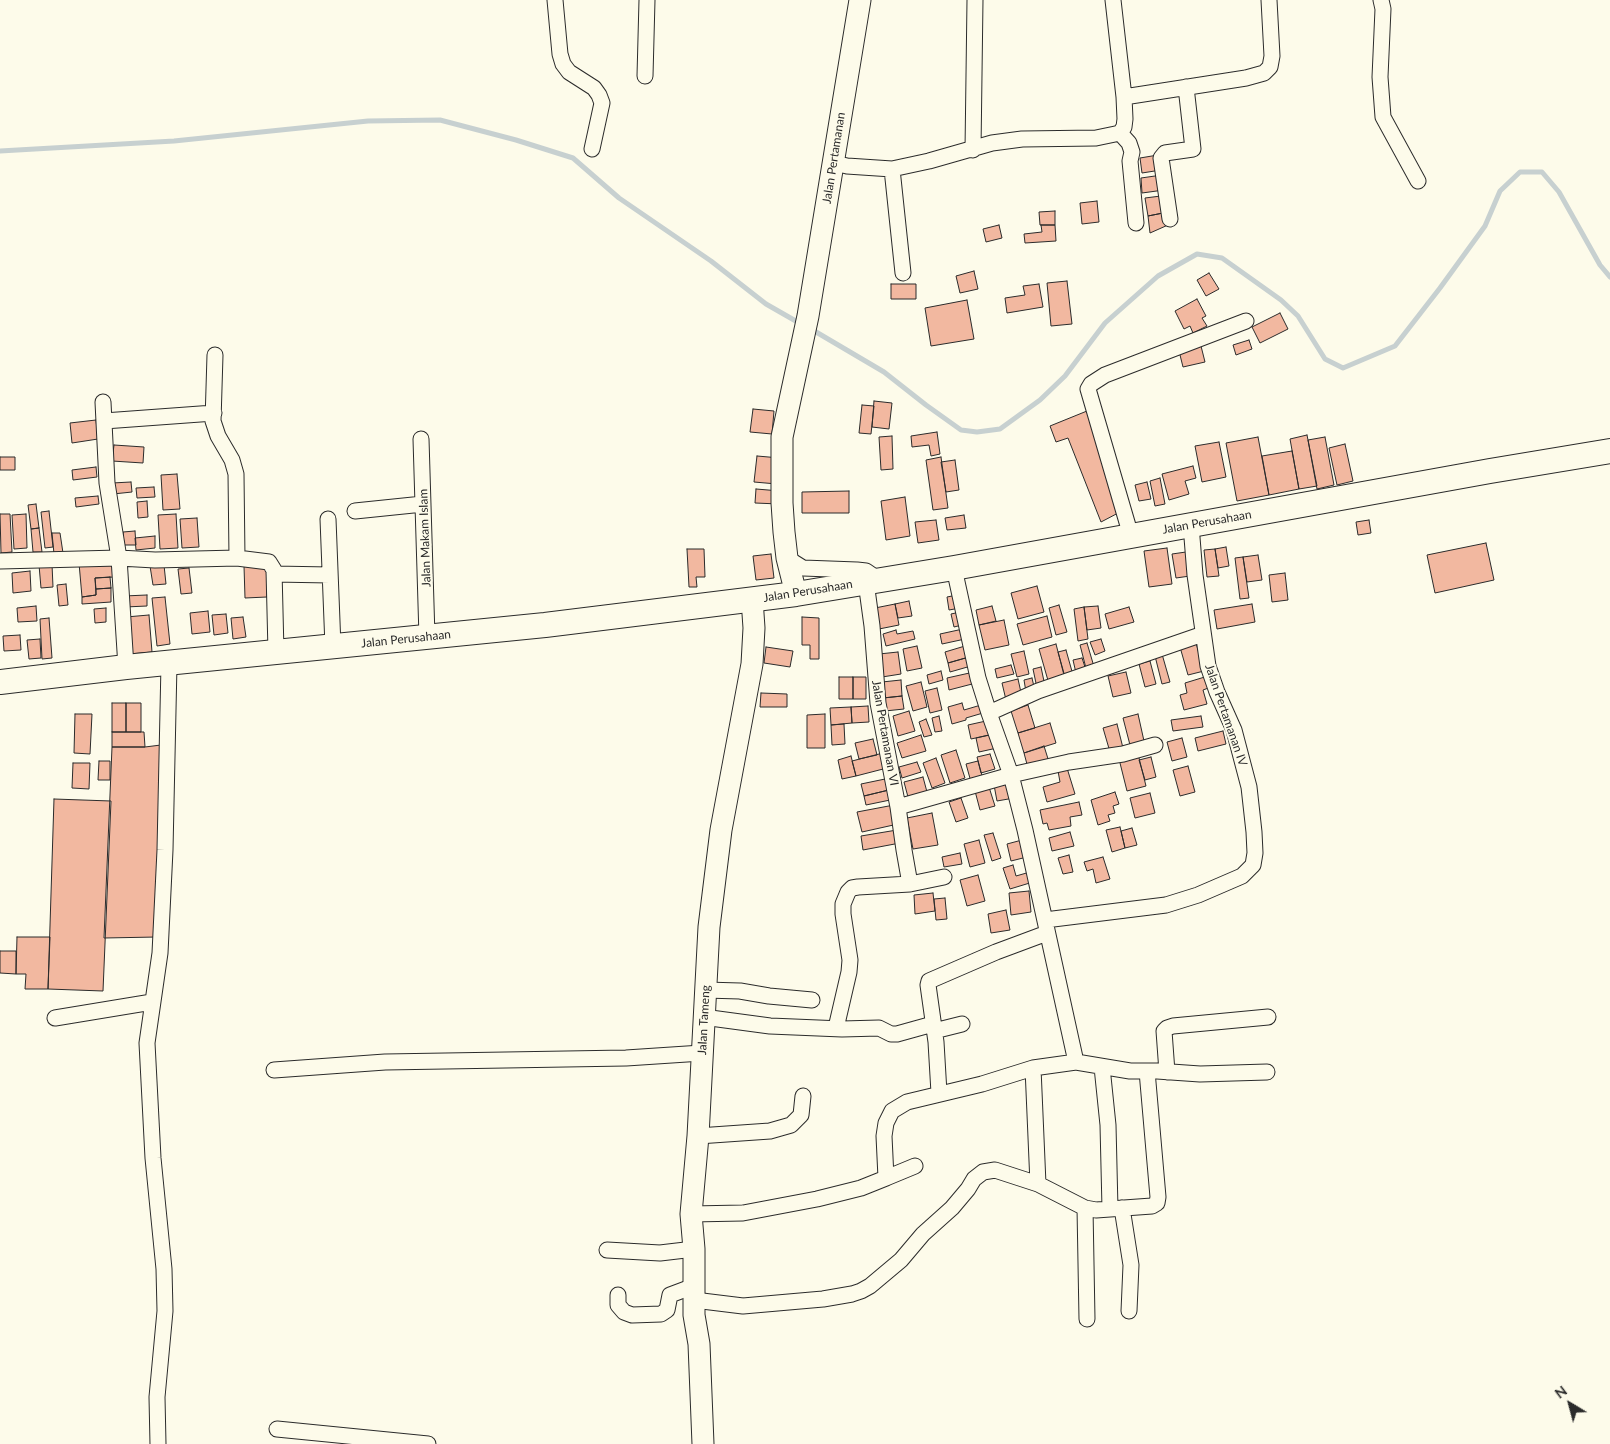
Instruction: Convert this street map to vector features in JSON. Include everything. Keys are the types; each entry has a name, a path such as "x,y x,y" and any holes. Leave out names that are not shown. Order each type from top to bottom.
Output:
{"main road":[{"name":"Jalan Perusahaan","path":"0,682 126,667 555,623 796,594 954,568 1610,451"}],"street":[{"path":"555,0 560,54 563,64 569,72 594,88 602,103 592,149"},
{"path":"645,76 647,0"},
{"name":"Jalan Pertamanan","path":"796,594 787,558 782,503 782,436 808,316 860,0"},
{"path":"973,150 975,0"},
{"path":"834,163 847,166 892,169 973,150 992,143 1022,139 1096,138 1120,133 1124,128 1124,97 1113,0"},
{"path":"1124,97 1246,78 1264,73 1270,67 1272,56 1269,0"},
{"path":"1381,0 1383,9 1380,77 1384,117 1418,181"},
{"path":"1170,219 1161,158 1165,153 1193,149 1186,87"},
{"path":"1120,133 1129,143 1132,152 1130,160 1136,223"},
{"path":"892,169 903,273"},
{"path":"1131,536 1088,393 1091,384 1106,375 1246,321"},
{"path":"215,355 214,420 218,436 232,460 236,474 237,558"},
{"path":"103,402 107,483 118,558 126,667"},
{"path":"104,421 214,413"},
{"name":"Jalan Makam Islam","path":"421,439 427,637"},
{"path":"355,511 424,504"},
{"path":"328,520 332,647"},
{"name":"Jalan Pertamanan IV","path":"934,1028 929,981 996,952 1046,927 1166,905 1198,895 1242,876 1253,865 1255,853 1249,787 1234,730 1208,666 1191,525"},
{"path":"0,561 76,558 155,560 237,558 269,562 274,570 276,652"},
{"path":"787,558 803,568 866,571 873,581"},
{"path":"954,568 978,678 1011,775 1025,830 1076,1062"},
{"path":"274,574 330,575"},
{"name":"Jalan Pertamanan VI","path":"873,581 872,626 878,703 898,806 910,884"},
{"name":"Jalan Tameng","path":"703,1444 699,1344 694,1315 694,1249 691,1214 698,1136 709,927 721,830 752,664 754,628 752,599"},
{"path":"989,713 1038,691 1203,634"},
{"path":"158,1444 157,1397 165,1311 164,1269 153,1158 147,1043 160,953 169,664"},
{"path":"898,806 1011,775 1068,762 1123,754 1155,745"},
{"path":"836,1028 849,972 850,960 843,914 848,892 852,888 858,887 910,884 944,877"},
{"path":"705,990 740,991 812,1000"},
{"path":"55,1018 152,1002"},
{"path":"703,1017 770,1026 879,1028 897,1034 962,1024"},
{"path":"1167,1072 1164,1031 1167,1028 1268,1018"},
{"path":"934,1028 939,1094"},
{"path":"274,1070 385,1062 626,1058 702,1053"},
{"path":"886,1178 884,1136 888,1116 892,1111 907,1102 982,1084 1033,1068 1076,1062 1130,1072 1200,1074 1266,1072"},
{"path":"1102,1067 1116,1208 1131,1266 1129,1311"},
{"path":"1033,1068 1038,1184"},
{"path":"618,1295 618,1305 624,1312 632,1315 660,1314 667,1310 670,1294 694,1293 744,1306 823,1299 852,1294 870,1286 901,1260 923,1234 952,1208 974,1179 983,1172 995,1170 1038,1184 1086,1208 1152,1206 1157,1203 1157,1183 1151,1134 1147,1071"},
{"path":"698,1136 770,1131 791,1125 802,1115 803,1096"},
{"path":"691,1214 747,1212 817,1199 862,1188 915,1166"},
{"path":"1086,1208 1087,1319"},
{"path":"607,1250 660,1253 694,1249"},
{"path":"277,1429 428,1444"}],"building":[{"path":"1158,155 1161,170 1142,173 1140,158"},
{"path":"1162,175 1164,190 1142,193 1141,178"},
{"path":"1161,196 1163,213 1148,216 1145,198"},
{"path":"1097,201 1099,222 1082,224 1080,203"},
{"path":"1055,211 1055,225 1040,225 1039,212"},
{"path":"1163,213 1168,225 1150,233 1148,216"},
{"path":"999,225 1002,238 986,242 983,229"},
{"path":"1041,225 1055,225 1056,241 1025,243 1024,234 1042,232"},
{"path":"974,271 978,289 960,293 956,276"},
{"path":"1209,273 1219,289 1206,296 1197,280"},
{"path":"1067,281 1072,324 1051,326 1047,283"},
{"path":"891,284 916,284 916,299 891,299"},
{"path":"1039,284 1043,307 1007,313 1005,298 1025,295 1023,286"},
{"path":"1197,299 1206,316 1202,318 1207,326 1193,333 1190,326 1184,329 1175,311"},
{"path":"967,300 974,339 931,346 925,308"},
{"path":"1280,313 1288,329 1260,343 1252,327"},
{"path":"1249,340 1252,349 1236,355 1233,345"},
{"path":"1201,346 1205,362 1183,367 1179,351"},
{"path":"874,401 892,403 889,429 872,427"},
{"path":"862,405 874,406 871,434 859,433"},
{"path":"753,409 774,411 772,434 750,432"},
{"path":"1087,411 1122,511 1101,522 1068,438 1056,442 1050,426"},
{"path":"96,420 98,439 72,443 70,423"},
{"path":"937,432 940,454 931,456 929,445 912,447 911,436"},
{"path":"1307,435 1317,486 1299,489 1290,439"},
{"path":"892,436 893,469 881,470 879,437"},
{"path":"1258,437 1269,495 1237,501 1226,443"},
{"path":"1325,437 1334,485 1317,489 1308,440"},
{"path":"1219,442 1226,477 1202,482 1195,446"},
{"path":"1345,444 1353,481 1337,485 1329,448"},
{"path":"114,445 144,447 143,463 112,461"},
{"path":"1292,451 1299,489 1269,495 1262,456"},
{"path":"757,456 780,458 777,484 754,482"},
{"path":"0,457 15,457 15,470 0,470"},
{"path":"941,457 948,508 933,510 926,460"},
{"path":"955,460 959,490 946,492 941,462"},
{"path":"1193,466 1196,478 1185,481 1189,494 1169,500 1162,474"},
{"path":"96,467 97,477 73,480 72,470"},
{"path":"177,474 180,509 163,510 161,475"},
{"path":"1160,478 1165,504 1155,506 1150,481"},
{"path":"131,482 132,492 113,494 112,483"},
{"path":"1147,482 1151,499 1139,501 1135,485"},
{"path":"154,487 155,497 137,498 136,488"},
{"path":"756,489 780,491 779,504 755,503"},
{"path":"849,491 849,513 802,513 802,492"},
{"path":"98,496 99,504 76,507 75,498"},
{"path":"905,497 910,536 886,540 881,501"},
{"path":"147,501 148,517 138,518 137,502"},
{"path":"36,504 39,528 31,529 28,505"},
{"path":"49,511 53,547 45,548 41,512"},
{"path":"0,514 10,514 12,552 1,553"},
{"path":"26,514 27,548 14,549 12,515"},
{"path":"176,514 178,548 160,549 158,515"},
{"path":"964,515 966,528 947,530 945,518"},
{"path":"197,518 199,547 182,548 180,519"},
{"path":"936,520 939,540 918,543 915,522"},
{"path":"1369,520 1371,533 1358,535 1356,522"},
{"path":"39,528 42,552 33,552 31,529"},
{"path":"135,531 136,545 124,545 123,532"},
{"path":"52,533 60,533 63,553 54,554"},
{"path":"155,536 155,548 136,550 135,538"},
{"path":"1486,543 1494,580 1435,593 1427,555"},
{"path":"1226,547 1229,566 1218,568 1215,549"},
{"path":"1167,548 1172,584 1149,587 1144,551"},
{"path":"687,549 704,549 705,577 696,577 697,587 689,587"},
{"path":"1215,549 1219,576 1207,577 1204,550"},
{"path":"1186,552 1190,576 1176,578 1172,554"},
{"path":"771,554 774,578 756,580 753,556"},
{"path":"1258,555 1262,580 1247,582 1243,557"},
{"path":"1243,557 1249,598 1240,599 1235,558"},
{"path":"113,560 114,577 95,578 96,595 82,597 79,563"},
{"path":"52,564 53,587 41,588 39,565"},
{"path":"164,565 166,584 153,585 150,566"},
{"path":"244,566 267,566 267,597 245,598"},
{"path":"189,568 192,593 181,594 178,569"},
{"path":"30,571 31,591 13,593 12,573"},
{"path":"1285,573 1288,600 1272,602 1269,575"},
{"path":"110,577 111,588 96,589 95,578"},
{"path":"66,584 68,605 59,606 57,585"},
{"path":"1037,586 1044,612 1018,619 1011,593"},
{"path":"111,588 111,602 82,604 82,597 96,595 96,589"},
{"path":"147,595 147,606 125,607 124,596"},
{"path":"957,595 960,608 949,610 947,597"},
{"path":"165,597 170,644 157,646 152,598"},
{"path":"909,601 912,616 898,618 895,604"},
{"path":"895,604 899,625 879,629 875,608"},
{"path":"1252,604 1255,622 1217,629 1214,610"},
{"path":"1059,605 1067,632 1056,635 1049,608"},
{"path":"36,606 37,621 18,622 17,608"},
{"path":"992,606 996,621 979,625 976,610"},
{"path":"1098,606 1101,628 1087,630 1084,607"},
{"path":"1084,607 1088,639 1078,641 1074,609"},
{"path":"1129,607 1134,622 1109,629 1105,614"},
{"path":"106,608 106,622 95,623 94,609"},
{"path":"208,611 210,632 192,634 190,613"},
{"path":"960,612 962,625 954,627 951,614"},
{"path":"226,614 228,633 214,635 212,615"},
{"path":"149,615 152,652 129,654 126,617"},
{"path":"1047,616 1052,637 1023,645 1017,624"},
{"path":"243,617 246,637 233,639 231,618"},
{"path":"802,617 819,618 819,659 810,659 810,645 802,645"},
{"path":"49,618 52,658 42,659 40,619"},
{"path":"1004,620 1009,645 985,650 979,625"},
{"path":"963,629 965,639 942,644 940,634"},
{"path":"896,630 897,634 913,631 915,639 886,646 883,634"},
{"path":"20,635 21,650 4,651 3,636"},
{"path":"40,639 41,658 29,659 27,640"},
{"path":"1101,639 1105,651 1095,655 1090,642"},
{"path":"1087,643 1095,670 1087,672 1080,645"},
{"path":"1196,643 1204,671 1188,675 1180,647"},
{"path":"1056,644 1065,679 1049,684 1039,649"},
{"path":"917,646 922,668 907,671 903,649"},
{"path":"965,646 969,657 948,663 945,652"},
{"path":"766,647 793,651 790,667 764,663"},
{"path":"1066,650 1073,675 1065,677 1058,652"},
{"path":"1024,651 1029,674 1017,677 1011,654"},
{"path":"898,652 901,674 882,677 879,654"},
{"path":"1162,654 1170,682 1162,684 1155,656"},
{"path":"969,657 971,666 950,672 948,663"},
{"path":"1082,658 1086,670 1076,673 1073,660"},
{"path":"1150,661 1156,684 1145,687 1139,664"},
{"path":"1011,665 1014,674 997,678 995,669"},
{"path":"1041,667 1045,686 1037,688 1033,669"},
{"path":"941,671 943,680 929,684 927,675"},
{"path":"974,672 976,683 949,690 947,678"},
{"path":"1126,672 1131,693 1113,697 1108,676"},
{"path":"1208,676 1211,687 1203,690 1207,704 1184,710 1180,695 1187,693 1185,683"},
{"path":"839,677 853,677 853,699 839,699"},
{"path":"853,677 866,677 866,699 853,699"},
{"path":"1032,678 1035,691 1026,692 1024,680"},
{"path":"1018,679 1022,697 1006,700 1002,683"},
{"path":"901,680 902,696 883,698 882,682"},
{"path":"921,682 927,707 913,711 906,686"},
{"path":"937,688 942,710 930,713 925,691"},
{"path":"761,693 787,694 787,707 760,707"},
{"path":"902,696 904,709 885,711 883,698"},
{"path":"112,703 126,703 126,732 112,732"},
{"path":"126,703 141,703 141,732 126,732"},
{"path":"962,703 964,710 981,705 983,713 952,724 948,707"},
{"path":"1028,705 1035,728 1018,733 1011,711"},
{"path":"868,706 869,722 852,723 851,707"},
{"path":"851,707 852,723 831,725 830,708"},
{"path":"909,711 915,731 898,736 893,716"},
{"path":"75,714 92,714 90,754 74,753"},
{"path":"825,714 825,748 807,748 807,715"},
{"path":"1138,714 1144,741 1130,745 1123,718"},
{"path":"939,716 942,731 935,732 932,718"},
{"path":"1201,716 1203,727 1173,731 1171,720"},
{"path":"926,719 932,735 924,737 919,722"},
{"path":"986,721 989,735 971,739 968,725"},
{"path":"1050,723 1056,743 1024,753 1018,733"},
{"path":"844,724 845,744 832,745 831,725"},
{"path":"1117,724 1123,748 1110,752 1103,728"},
{"path":"1223,731 1226,744 1198,751 1195,738"},
{"path":"112,732 144,732 145,747 112,747"},
{"path":"994,734 997,748 979,752 976,738"},
{"path":"921,735 926,751 902,758 897,743"},
{"path":"1182,738 1187,757 1172,761 1167,742"},
{"path":"873,739 877,755 859,759 855,743"},
{"path":"161,745 157,937 104,938 112,747"},
{"path":"1044,746 1049,762 1028,768 1024,753"},
{"path":"956,750 965,778 950,783 941,755"},
{"path":"883,753 887,768 856,776 852,761"},
{"path":"990,754 995,769 981,773 977,757"},
{"path":"1138,754 1146,786 1127,791 1119,759"},
{"path":"851,756 856,776 842,779 838,760"},
{"path":"1151,757 1156,777 1145,780 1139,760"},
{"path":"936,758 945,783 932,788 923,763"},
{"path":"99,761 110,761 110,780 98,780"},
{"path":"978,761 983,779 971,782 966,764"},
{"path":"917,762 921,772 902,778 899,767"},
{"path":"73,763 90,763 89,789 72,788"},
{"path":"1188,766 1195,792 1180,796 1173,770"},
{"path":"1067,768 1075,794 1047,802 1043,787 1060,782 1058,771"},
{"path":"923,777 927,792 908,797 904,782"},
{"path":"890,778 893,789 864,796 861,784"},
{"path":"1011,782 1014,798 997,801 994,785"},
{"path":"989,787 995,806 980,810 975,791"},
{"path":"893,789 895,799 866,805 864,796"},
{"path":"1115,792 1119,804 1113,806 1115,813 1108,815 1110,821 1098,825 1091,800"},
{"path":"1150,793 1155,813 1135,818 1130,798"},
{"path":"961,798 968,818 956,822 949,802"},
{"path":"54,799 111,801 103,991 48,989"},
{"path":"1079,802 1082,815 1070,817 1071,826 1049,830 1047,823 1043,824 1040,810"},
{"path":"894,805 898,824 862,832 857,812"},
{"path":"932,813 938,845 913,849 907,818"},
{"path":"1120,827 1125,848 1112,852 1106,830"},
{"path":"1132,828 1137,845 1125,848 1121,831"},
{"path":"897,830 900,843 863,850 861,836"},
{"path":"1070,832 1074,846 1052,851 1049,838"},
{"path":"993,833 1001,858 992,861 984,835"},
{"path":"979,840 985,863 970,867 964,844"},
{"path":"1022,840 1027,857 1011,861 1007,844"},
{"path":"960,853 962,864 944,867 942,857"},
{"path":"1069,855 1073,872 1063,874 1058,858"},
{"path":"1103,857 1110,879 1096,883 1093,869 1087,871 1084,862"},
{"path":"1013,865 1016,876 1030,872 1033,882 1010,889 1003,868"},
{"path":"978,875 985,901 967,906 960,880"},
{"path":"1029,891 1031,912 1011,915 1009,893"},
{"path":"933,893 935,911 915,914 914,895"},
{"path":"945,898 947,919 936,920 934,899"},
{"path":"1006,910 1010,930 991,933 988,914"},
{"path":"17,937 50,937 48,989 25,989 26,974 16,974"},
{"path":"0,951 16,951 16,974 0,973"}],"waterway":[{"path":"0,151 174,141 368,121 440,120 516,140 573,158 619,198 711,261 766,304 801,324"},
{"path":"811,329 884,372 961,430 977,432 1000,429 1040,400 1065,376 1105,323 1158,276 1197,254 1222,258 1281,300 1298,316 1325,359 1343,368 1395,346 1485,226 1500,191 1520,172 1542,172 1559,192 1600,265 1610,277"}]}
